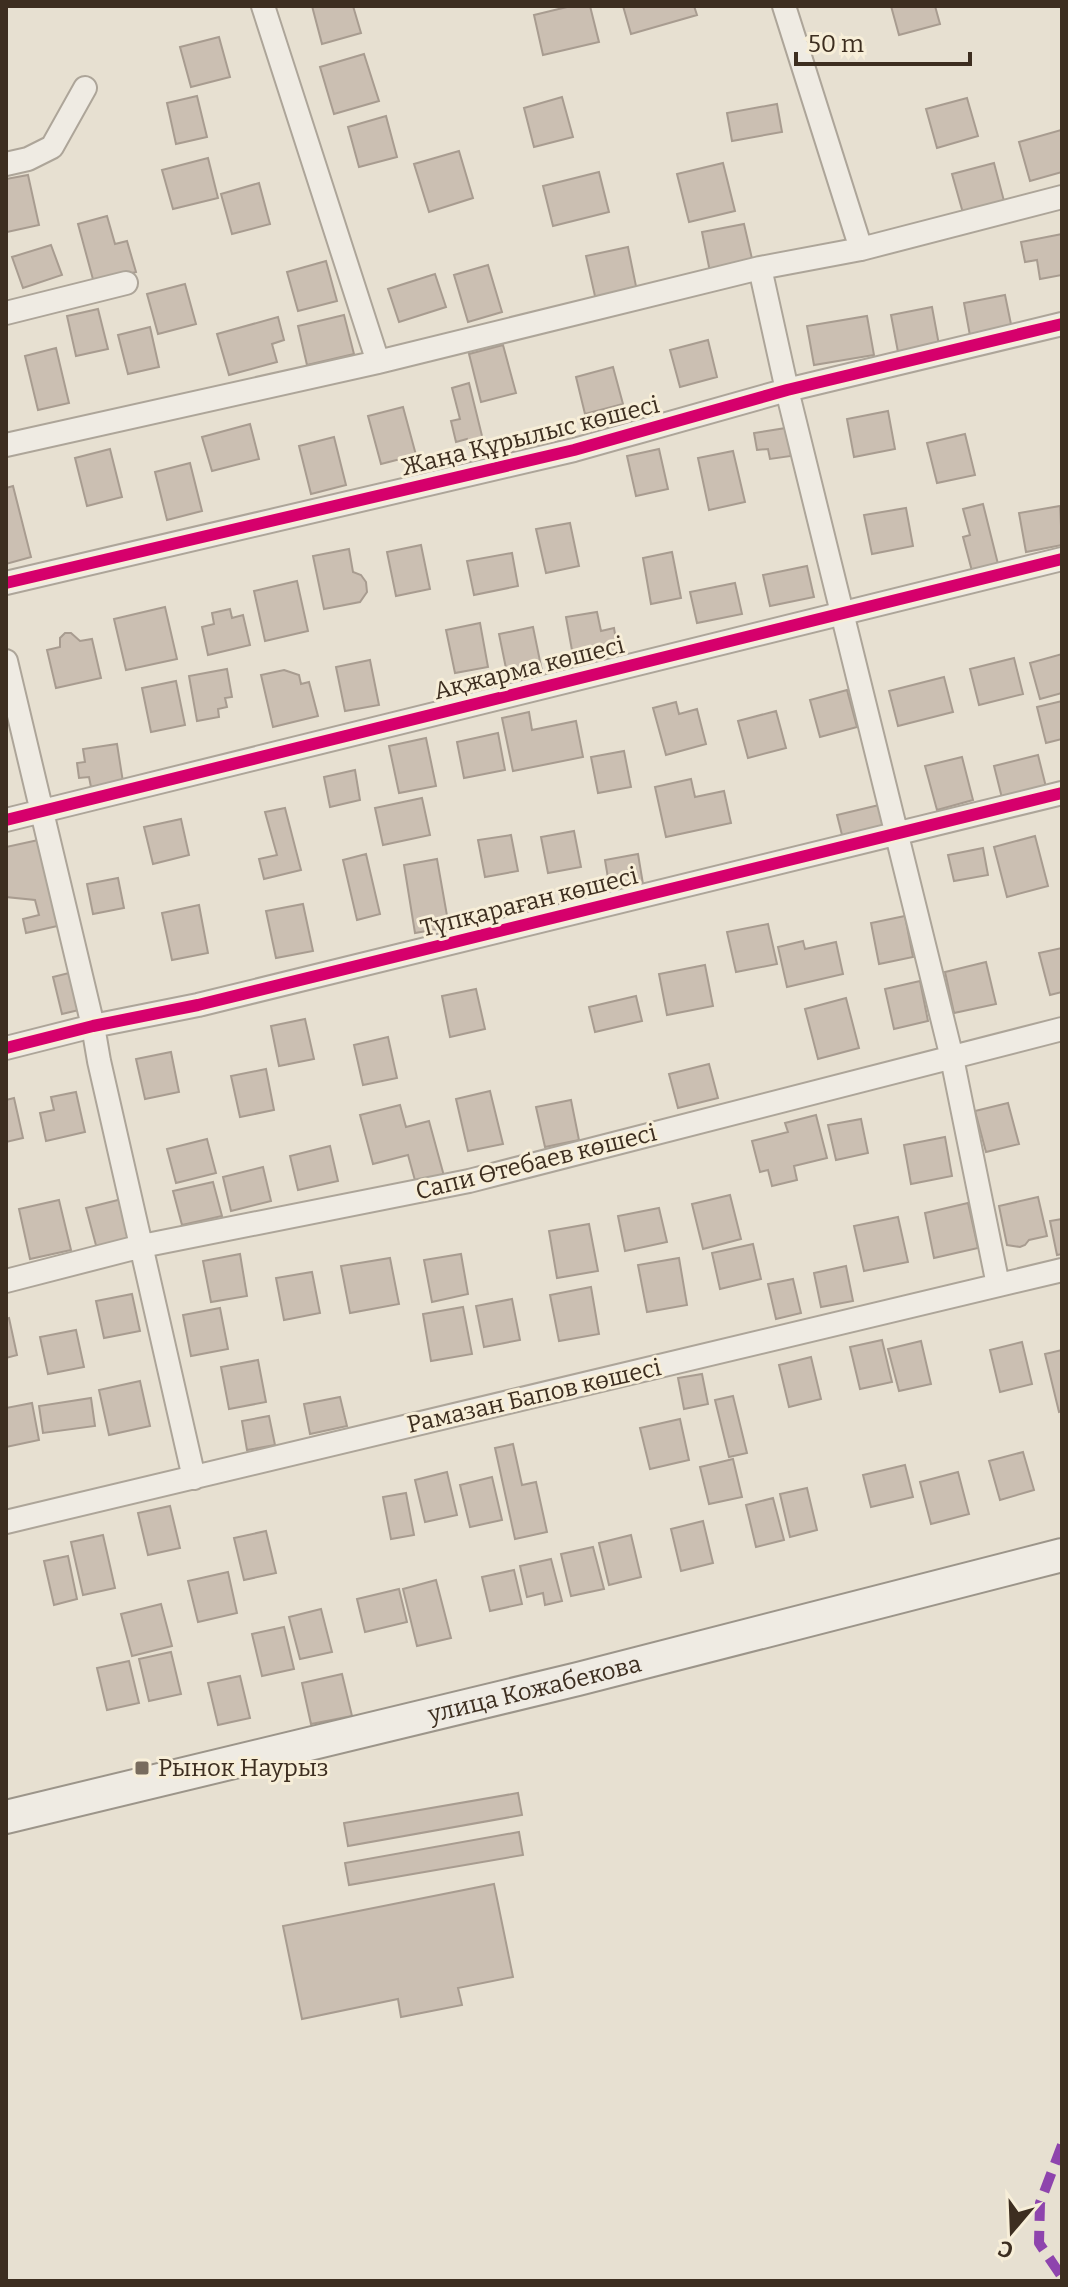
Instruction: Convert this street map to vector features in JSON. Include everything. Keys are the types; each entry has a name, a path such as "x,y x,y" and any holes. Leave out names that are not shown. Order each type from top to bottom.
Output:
{"main road":[{"name":"улица Кожабекова","path":"6,1817 578,1679 1062,1555"}],"street":[{"path":"263,6 378,362"},
{"path":"784,6 861,249"},
{"path":"6,164 28,159 52,147 85,88"},
{"path":"6,445 378,362 760,268 861,249 1062,197"},
{"path":"760,268 787,390 952,1058 998,1285"},
{"path":"6,313 126,283"},
{"name":"Жаңа Құрылыс көшесі","path":"6,583 574,450 787,390 1062,324"},
{"name":"Ақжарма көшесі","path":"6,820 1062,559"},
{"path":"6,661 93,1026 194,1478"},
{"name":"Түпқараған көшесі","path":"6,1048 93,1026 198,1005 1062,793"},
{"name":"Сапи Өтебаев көшесі","path":"6,1281 142,1246 469,1181 1062,1029"},
{"name":"Рамазан Бапов көшесі","path":"6,1522 1062,1270"}],"building":[{"path":"312,6 353,6 361,33 322,44"},
{"path":"571,6 590,6 599,42 543,55 534,15"},
{"path":"623,6 694,6 697,15 631,34"},
{"path":"891,6 935,6 940,24 899,35"},
{"path":"219,37 230,77 191,87 180,47"},
{"path":"364,54 379,101 334,114 320,67"},
{"path":"197,96 207,137 176,144 167,103"},
{"path":"562,97 573,137 534,147 524,108"},
{"path":"967,98 978,136 937,148 926,109"},
{"path":"777,104 782,132 732,141 727,113"},
{"path":"386,116 397,157 359,167 348,127"},
{"path":"1061,130 1062,172 1030,181 1019,142"},
{"path":"459,151 473,198 429,212 414,164"},
{"path":"208,158 218,198 173,209 162,170"},
{"path":"723,163 735,211 689,222 677,174"},
{"path":"994,163 1004,201 963,213 952,174"},
{"path":"599,172 609,212 553,226 543,186"},
{"path":"28,175 39,225 7,232 6,179"},
{"path":"259,183 270,224 232,234 221,194"},
{"path":"107,216 115,244 127,241 136,272 94,283 78,224"},
{"path":"744,224 753,263 710,272 702,232"},
{"path":"1062,234 1062,275 1040,279 1037,260 1025,262 1021,242"},
{"path":"51,245 62,275 23,288 12,257"},
{"path":"628,247 638,296 597,305 586,256"},
{"path":"326,261 337,301 298,311 287,272"},
{"path":"488,265 502,312 468,322 454,275"},
{"path":"435,274 446,307 399,322 388,289"},
{"path":"185,284 196,324 158,334 147,294"},
{"path":"1005,295 1013,334 971,341 964,303"},
{"path":"932,307 939,345 898,352 891,315"},
{"path":"98,309 108,349 76,356 67,316"},
{"path":"344,315 354,354 307,365 298,326"},
{"path":"867,316 874,355 814,365 807,326"},
{"path":"278,317 284,340 272,344 277,362 229,375 217,334"},
{"path":"150,327 159,367 128,374 118,335"},
{"path":"708,340 717,377 680,387 670,350"},
{"path":"503,345 516,393 481,402 469,354"},
{"path":"56,348 69,403 38,410 25,356"},
{"path":"613,367 623,404 585,414 576,377"},
{"path":"469,383 484,444 470,448 467,439 456,442 451,421 460,419 452,388"},
{"path":"403,407 416,455 381,464 368,416"},
{"path":"888,411 895,449 854,457 847,419"},
{"path":"250,424 259,459 212,471 202,437"},
{"path":"786,428 791,456 770,459 768,449 757,450 754,433"},
{"path":"965,434 975,475 937,483 927,443"},
{"path":"334,437 346,485 311,494 299,446"},
{"path":"110,449 122,497 87,506 75,458"},
{"path":"659,449 668,489 636,496 627,456"},
{"path":"733,451 745,502 709,510 698,458"},
{"path":"190,463 202,511 167,520 155,472"},
{"path":"13,486 31,557 6,564 6,488"},
{"path":"983,504 998,564 972,571 963,537 970,535 963,509"},
{"path":"1060,506 1062,545 1026,552 1019,513"},
{"path":"906,508 913,546 872,554 864,515"},
{"path":"570,523 579,566 546,573 536,529"},
{"path":"421,545 430,589 396,596 387,552"},
{"path":"349,549 353,572 361,575 366,582 367,592 360,602 324,609 313,556"},
{"path":"672,552 681,598 651,604 643,558"},
{"path":"512,553 518,586 474,595 467,561"},
{"path":"807,566 814,597 770,606 763,575"},
{"path":"297,581 308,631 265,641 254,591"},
{"path":"735,583 742,614 697,623 690,592"},
{"path":"165,607 177,659 126,670 114,619"},
{"path":"230,609 232,618 243,615 250,645 208,655 202,627 214,624 212,613"},
{"path":"597,612 601,631 614,628 619,658 575,667 566,617"},
{"path":"480,623 488,667 455,673 446,630"},
{"path":"533,627 542,671 508,678 499,634"},
{"path":"65,633 71,633 80,641 92,639 101,678 56,688 47,650 60,647 60,638"},
{"path":"1062,654 1062,693 1040,699 1030,663"},
{"path":"1014,658 1023,694 979,705 970,669"},
{"path":"370,660 379,705 345,711 336,667"},
{"path":"227,669 232,697 225,698 227,707 218,709 219,717 197,721 189,676"},
{"path":"284,670 299,675 301,684 309,682 318,716 273,727 261,675"},
{"path":"944,677 953,712 898,726 889,691"},
{"path":"176,681 185,725 151,732 142,688"},
{"path":"847,690 857,727 820,737 810,700"},
{"path":"1062,701 1062,739 1046,743 1037,707"},
{"path":"676,702 679,714 697,709 706,744 666,755 653,708"},
{"path":"776,711 786,748 748,758 738,721"},
{"path":"529,712 532,730 576,721 583,757 513,771 502,718"},
{"path":"498,733 505,770 464,778 457,742"},
{"path":"426,738 436,786 399,793 389,746"},
{"path":"117,744 123,782 91,787 89,777 79,778 77,763 85,762 83,749"},
{"path":"624,751 631,787 598,793 591,757"},
{"path":"1038,755 1047,791 1003,802 994,766"},
{"path":"962,757 973,800 937,810 925,766"},
{"path":"355,770 360,800 330,807 324,777"},
{"path":"691,779 695,797 724,791 731,823 666,837 655,787"},
{"path":"422,798 430,835 383,845 375,808"},
{"path":"879,805 884,829 843,839 837,815"},
{"path":"285,808 301,870 264,879 259,859 277,855 265,812"},
{"path":"181,819 189,855 153,864 144,827"},
{"path":"574,831 581,867 548,873 541,837"},
{"path":"511,835 518,871 485,877 478,840"},
{"path":"1035,836 1048,886 1007,897 994,847"},
{"path":"43,839 62,925 26,933 23,919 39,915 35,900 6,897 6,847"},
{"path":"983,848 988,875 954,881 948,855"},
{"path":"366,854 380,914 357,920 343,860"},
{"path":"638,854 644,890 611,896 605,860"},
{"path":"437,859 449,927 415,933 404,865"},
{"path":"118,878 124,908 93,914 87,884"},
{"path":"303,904 313,951 276,958 266,911"},
{"path":"199,905 208,953 172,960 162,913"},
{"path":"905,916 913,957 879,964 871,923"},
{"path":"768,924 777,964 736,972 727,932"},
{"path":"803,941 805,949 836,942 843,974 787,987 778,947"},
{"path":"1062,948 1062,992 1050,995 1039,953"},
{"path":"986,962 996,1004 954,1013 945,972"},
{"path":"705,965 713,1006 667,1015 659,974"},
{"path":"73,972 83,1009 62,1014 53,977"},
{"path":"920,981 928,1021 894,1029 885,989"},
{"path":"476,989 485,1029 450,1037 442,996"},
{"path":"636,996 642,1021 595,1032 589,1007"},
{"path":"846,998 859,1048 818,1059 805,1009"},
{"path":"305,1019 314,1059 279,1066 271,1026"},
{"path":"388,1037 397,1078 363,1085 354,1045"},
{"path":"171,1052 179,1092 145,1099 136,1059"},
{"path":"709,1064 718,1098 678,1108 669,1074"},
{"path":"266,1069 274,1110 240,1117 231,1076"},
{"path":"490,1091 503,1144 468,1151 456,1099"},
{"path":"76,1092 85,1132 46,1141 40,1113 54,1110 51,1097"},
{"path":"14,1098 23,1138 6,1142 6,1100"},
{"path":"571,1100 579,1140 545,1147 536,1107"},
{"path":"1008,1103 1019,1144 986,1152 975,1111"},
{"path":"400,1105 406,1127 429,1121 444,1176 416,1184 408,1155 373,1164 360,1115"},
{"path":"816,1115 827,1158 794,1166 797,1180 772,1186 768,1170 760,1172 752,1141 788,1132 785,1123"},
{"path":"861,1119 868,1153 836,1160 828,1125"},
{"path":"945,1137 952,1176 911,1184 904,1145"},
{"path":"207,1139 216,1173 176,1183 167,1149"},
{"path":"330,1146 338,1181 298,1190 290,1156"},
{"path":"263,1167 271,1201 231,1211 223,1177"},
{"path":"213,1182 222,1216 182,1225 173,1191"},
{"path":"730,1195 741,1239 703,1249 692,1204"},
{"path":"1038,1197 1047,1236 1029,1240 1020,1247 1007,1245 999,1206"},
{"path":"122,1199 132,1240 97,1249 86,1208"},
{"path":"59,1200 71,1250 30,1259 19,1209"},
{"path":"968,1203 978,1248 934,1258 925,1213"},
{"path":"659,1208 667,1242 625,1251 618,1216"},
{"path":"898,1217 908,1262 864,1271 854,1226"},
{"path":"1062,1219 1062,1254 1057,1255 1050,1221"},
{"path":"589,1224 598,1271 557,1278 549,1231"},
{"path":"753,1244 761,1279 720,1289 712,1253"},
{"path":"240,1254 247,1296 211,1302 203,1261"},
{"path":"461,1254 468,1294 432,1302 424,1260"},
{"path":"390,1258 399,1304 350,1313 341,1266"},
{"path":"679,1258 687,1305 647,1312 638,1265"},
{"path":"846,1266 853,1301 821,1307 814,1273"},
{"path":"312,1272 320,1313 284,1320 276,1278"},
{"path":"793,1279 801,1313 776,1319 768,1284"},
{"path":"591,1287 599,1334 559,1341 550,1295"},
{"path":"132,1294 140,1331 104,1338 96,1301"},
{"path":"512,1299 520,1340 484,1347 476,1306"},
{"path":"463,1307 472,1354 431,1361 423,1314"},
{"path":"220,1308 228,1349 191,1356 183,1315"},
{"path":"9,1318 17,1355 6,1358 6,1319"},
{"path":"76,1330 84,1367 48,1374 40,1337"},
{"path":"882,1340 892,1382 860,1389 850,1347"},
{"path":"921,1341 931,1384 899,1391 888,1349"},
{"path":"1022,1342 1032,1384 1000,1392 990,1350"},
{"path":"1062,1350 1062,1411 1059,1412 1045,1354"},
{"path":"811,1357 821,1399 789,1407 779,1365"},
{"path":"258,1360 266,1402 229,1409 221,1367"},
{"path":"702,1374 708,1404 684,1409 678,1378"},
{"path":"140,1381 150,1426 109,1435 99,1390"},
{"path":"733,1396 747,1453 729,1457 715,1400"},
{"path":"340,1397 347,1426 310,1434 304,1404"},
{"path":"91,1398 95,1426 43,1433 39,1406"},
{"path":"32,1403 39,1440 6,1447 6,1408"},
{"path":"269,1416 275,1445 247,1450 242,1421"},
{"path":"680,1419 689,1460 650,1469 640,1428"},
{"path":"513,1444 522,1485 536,1482 547,1532 515,1539 495,1448"},
{"path":"1023,1452 1034,1490 1000,1500 989,1461"},
{"path":"733,1459 742,1497 709,1504 700,1467"},
{"path":"905,1465 913,1497 871,1507 863,1475"},
{"path":"447,1472 457,1515 425,1522 415,1480"},
{"path":"958,1472 969,1514 931,1524 920,1482"},
{"path":"492,1477 502,1520 470,1527 460,1485"},
{"path":"807,1488 817,1530 790,1537 780,1494"},
{"path":"406,1493 414,1535 391,1539 383,1497"},
{"path":"773,1498 784,1540 756,1547 746,1505"},
{"path":"170,1506 180,1548 148,1555 138,1513"},
{"path":"703,1521 713,1563 681,1571 671,1529"},
{"path":"266,1531 276,1573 244,1580 234,1538"},
{"path":"103,1535 115,1588 83,1595 71,1542"},
{"path":"631,1535 641,1577 609,1585 599,1543"},
{"path":"593,1547 604,1589 571,1596 561,1554"},
{"path":"68,1556 77,1599 54,1605 44,1561"},
{"path":"551,1559 562,1601 545,1605 543,1593 527,1597 520,1566"},
{"path":"514,1570 522,1604 490,1611 482,1577"},
{"path":"228,1572 237,1613 198,1622 188,1581"},
{"path":"436,1580 451,1638 417,1646 403,1589"},
{"path":"399,1589 407,1622 365,1632 357,1599"},
{"path":"161,1604 172,1646 132,1656 121,1614"},
{"path":"321,1609 332,1652 300,1659 289,1617"},
{"path":"284,1627 294,1669 262,1676 252,1634"},
{"path":"171,1652 181,1694 149,1701 139,1659"},
{"path":"129,1661 139,1703 107,1710 97,1668"},
{"path":"342,1674 352,1716 311,1724 302,1683"},
{"path":"240,1676 250,1718 218,1725 208,1683"},
{"path":"518,1793 522,1815 348,1846 344,1823"},
{"path":"519,1832 523,1855 349,1885 345,1863"},
{"path":"494,1884 513,1977 458,1988 462,2005 401,2017 398,1999 302,2019 283,1926"}],"marked path":[{"path":"1062,2145 1040,2203 1039,2243 1062,2277"}],"cycle path":[{"path":"6,583 574,450 787,390 1062,324"},
{"path":"6,820 1062,559"},
{"path":"6,1048 93,1026 198,1005 1062,793"}],"place":[{"name":"Рынок Наурыз","path":"142,1768"}]}
